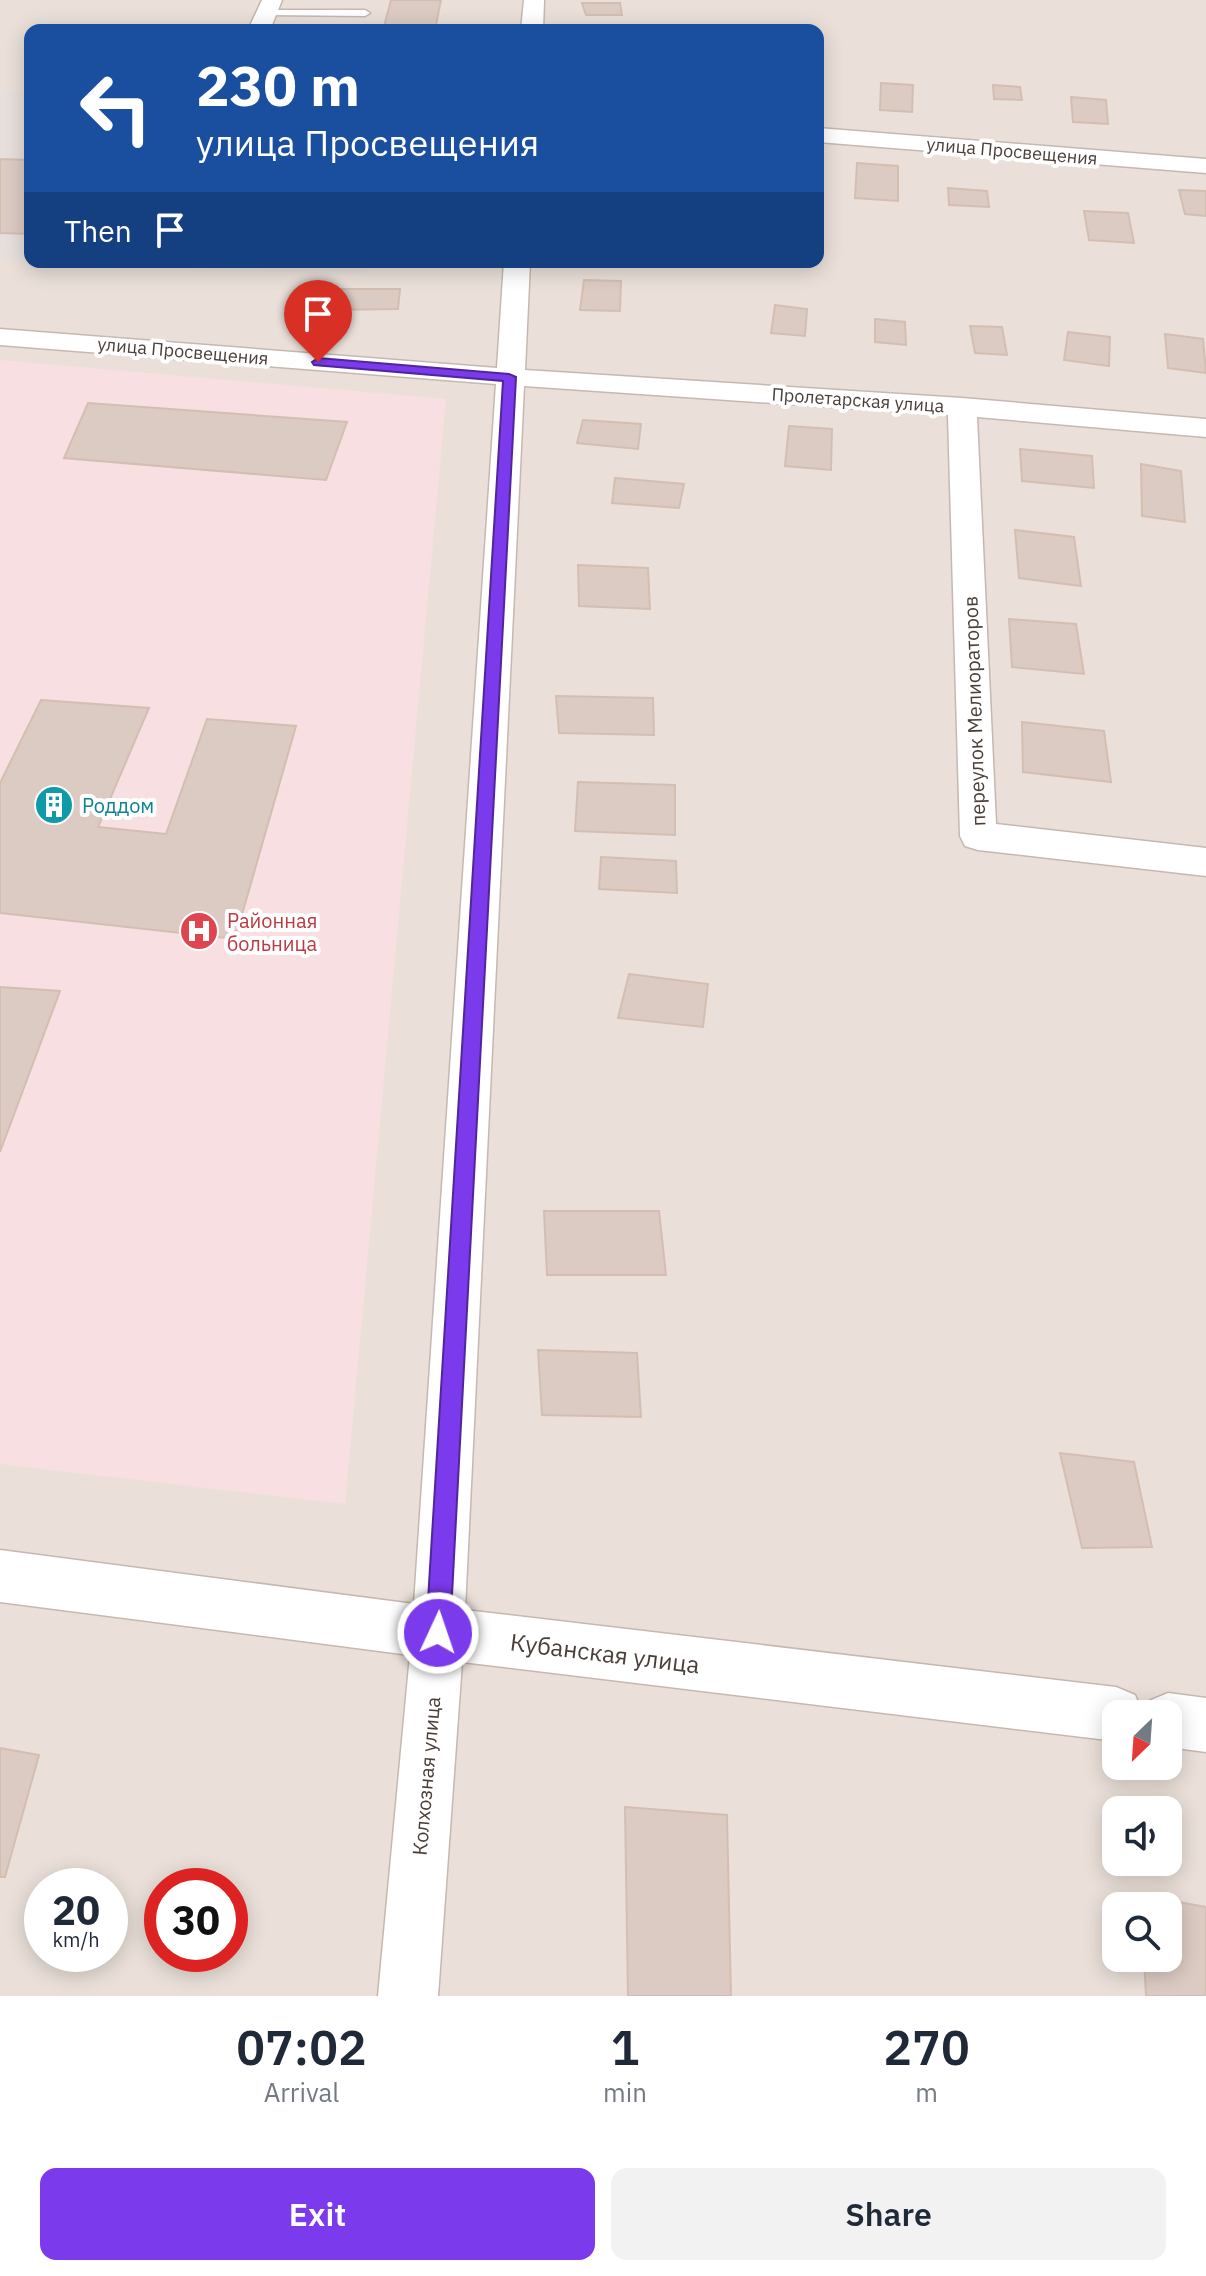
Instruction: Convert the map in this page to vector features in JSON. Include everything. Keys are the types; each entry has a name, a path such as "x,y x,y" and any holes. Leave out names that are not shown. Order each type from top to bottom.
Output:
{"street":[{"path":"532,24 534,0"},
{"name":"улица Просвещения","path":"824,135 1206,166"},
{"name":"Колхозная улица","path":"408,1996 438,1633 517,268"},
{"name":"улица Просвещения","path":"0,337 509,377"},
{"name":"Пролетарская улица","path":"509,377 962,407 1206,428"},
{"name":"переулок Мелиораторов","path":"962,407 978,836 1206,862"},
{"name":"Кубанская улица","path":"0,1576 438,1633 1102,1712"},
{"path":"1182,1722 1206,1725"}],"lane":[{"path":"362,24 369,0"},
{"path":"266,14 365,13"}],"shaded area":[{"path":"0,0 1206,0 1206,1996 0,1996"},
{"path":"0,90 24,91 24,260 0,259"},
{"path":"196,268 368,268 366,276"},
{"name":"Районная больница","path":"0,360 446,399 345,1504 0,1464"}],"building":[{"path":"391,0 441,0 436,24 385,24"},
{"path":"582,3 620,3 622,15 586,15"},
{"path":"881,83 913,85 912,112 880,110"},
{"path":"993,85 1020,87 1022,100 994,99"},
{"path":"1071,97 1106,100 1108,124 1073,122"},
{"path":"0,159 24,160 24,234 0,233"},
{"path":"857,163 898,166 898,201 855,198"},
{"path":"948,188 987,191 989,207 949,205"},
{"path":"1179,190 1206,191 1206,216 1185,214"},
{"path":"1084,211 1128,213 1134,243 1089,240"},
{"path":"584,280 621,281 620,311 580,310"},
{"path":"332,289 400,289 398,309 329,310"},
{"path":"775,305 807,309 805,336 771,333"},
{"path":"875,319 905,322 906,345 875,342"},
{"path":"970,326 1002,327 1007,355 975,353"},
{"path":"1068,332 1110,337 1109,366 1064,360"},
{"path":"1165,334 1203,339 1206,373 1168,368"},
{"path":"88,403 347,422 326,480 64,458"},
{"path":"583,420 641,424 638,449 577,443"},
{"path":"789,426 832,429 831,470 785,466"},
{"path":"1020,449 1092,456 1094,488 1022,481"},
{"path":"1141,464 1181,471 1185,522 1142,516"},
{"path":"615,478 684,484 679,508 612,503"},
{"path":"1015,530 1074,537 1081,586 1019,578"},
{"path":"578,565 648,568 650,609 579,606"},
{"path":"1009,619 1076,624 1084,674 1012,667"},
{"path":"556,696 653,698 654,735 559,733"},
{"name":"Роддом","path":"41,700 149,708 98,827 166,834 207,719 296,726 235,939 0,913 0,783"},
{"path":"1022,722 1104,731 1111,782 1023,772"},
{"path":"578,782 675,785 675,835 575,831"},
{"path":"601,857 676,861 677,893 599,889"},
{"path":"629,974 708,984 703,1027 618,1018"},
{"path":"0,987 60,991 0,1152"},
{"path":"544,1211 659,1211 666,1275 547,1275"},
{"path":"538,1350 637,1353 641,1417 542,1415"},
{"path":"1060,1453 1134,1462 1152,1547 1082,1548"},
{"path":"0,1748 39,1755 5,1877 0,1877"},
{"path":"625,1807 727,1815 731,1996 628,1996"},
{"path":"1182,1903 1206,1907 1206,1996 1146,1996 1145,1972 1182,1972"}],"place":[{"name":"Роддом","path":"54,805"},
{"name":"Районная больница","path":"199,931"}],"route":[{"path":"318,362 509,377 438,1633"}]}
